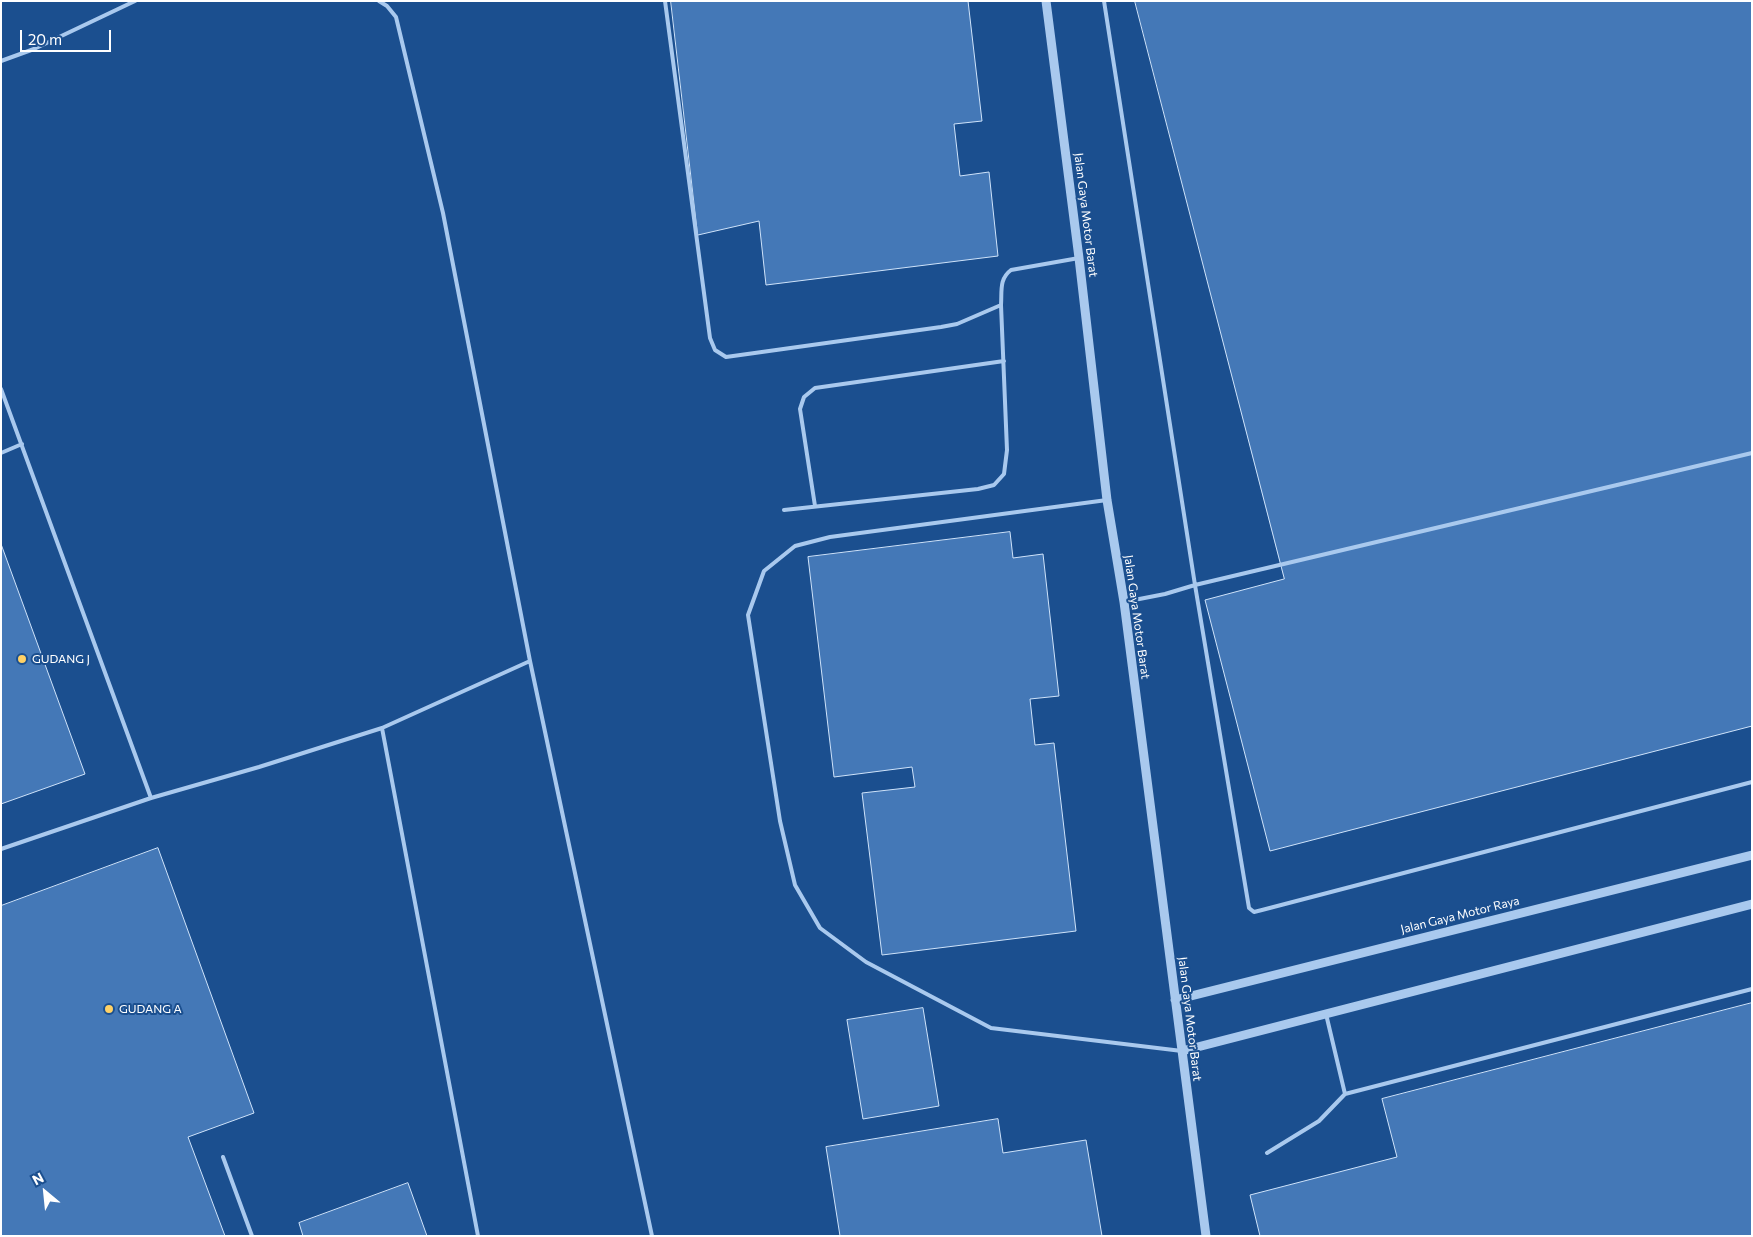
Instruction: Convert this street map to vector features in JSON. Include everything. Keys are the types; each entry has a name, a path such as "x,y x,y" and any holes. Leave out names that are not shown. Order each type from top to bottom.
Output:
{"street":[{"name":"Jalan Gaya Motor Barat","path":"1046,1 1079,258 1107,500 1124,602 1206,1236"},
{"name":"Jalan Gaya Motor Raya","path":"1175,1000 1752,855"},
{"path":"1182,1051 1752,904"}],"lane":[{"path":"1,61 34,49 135,1"},
{"path":"379,1 387,6 396,18 440,204 530,661 652,1236"},
{"path":"665,1 710,338 715,350 726,357 941,327 957,324 1001,305"},
{"path":"1104,1 1195,585 1249,908 1254,912 1752,782"},
{"path":"784,510 978,490 994,485 1004,474 1007,450 1001,305 1002,284 1005,275 1011,270 1079,258"},
{"path":"815,506 800,409 804,397 815,388 1004,361"},
{"path":"1,390 150,798"},
{"path":"1,453 22,444"},
{"path":"1124,602 1165,594 1195,585 1752,453"},
{"path":"1107,500 830,537 795,546 764,571 748,616 780,821 790,866 795,885 820,928 866,962 991,1028 1182,1051"},
{"path":"1,849 150,798 259,767 382,728 530,661"},
{"path":"382,728 478,1236"},
{"path":"1267,1153 1319,1122 1345,1094 1752,989"},
{"path":"1326,1014 1345,1094"},
{"path":"223,1157 252,1236"}],"building":[{"path":"671,1 968,1 982,121 954,124 960,176 989,172 998,256 766,285 759,221 698,235"},
{"path":"1135,1 1752,1 1752,726 1270,851 1205,600 1284,579"},
{"path":"1010,532 1013,558 1043,554 1059,696 1030,699 1035,745 1054,743 1076,931 882,955 862,793 915,787 912,767 834,777 808,557"},
{"name":"GUDANG J","path":"1,544 85,774 1,804"},
{"name":"GUDANG A","path":"158,848 254,1113 188,1137 225,1236 1,1236 1,906"},
{"path":"1752,1003 1752,1236 1260,1236 1250,1195 1397,1157 1382,1099"},
{"path":"923,1008 939,1106 863,1119 847,1020"},
{"path":"998,1119 1003,1153 1086,1140 1102,1236 840,1236 826,1147"},
{"path":"408,1183 427,1236 303,1236 299,1223"}],"place":[{"name":"GUDANG J","path":"22,659"},
{"name":"GUDANG A","path":"109,1009"}]}
